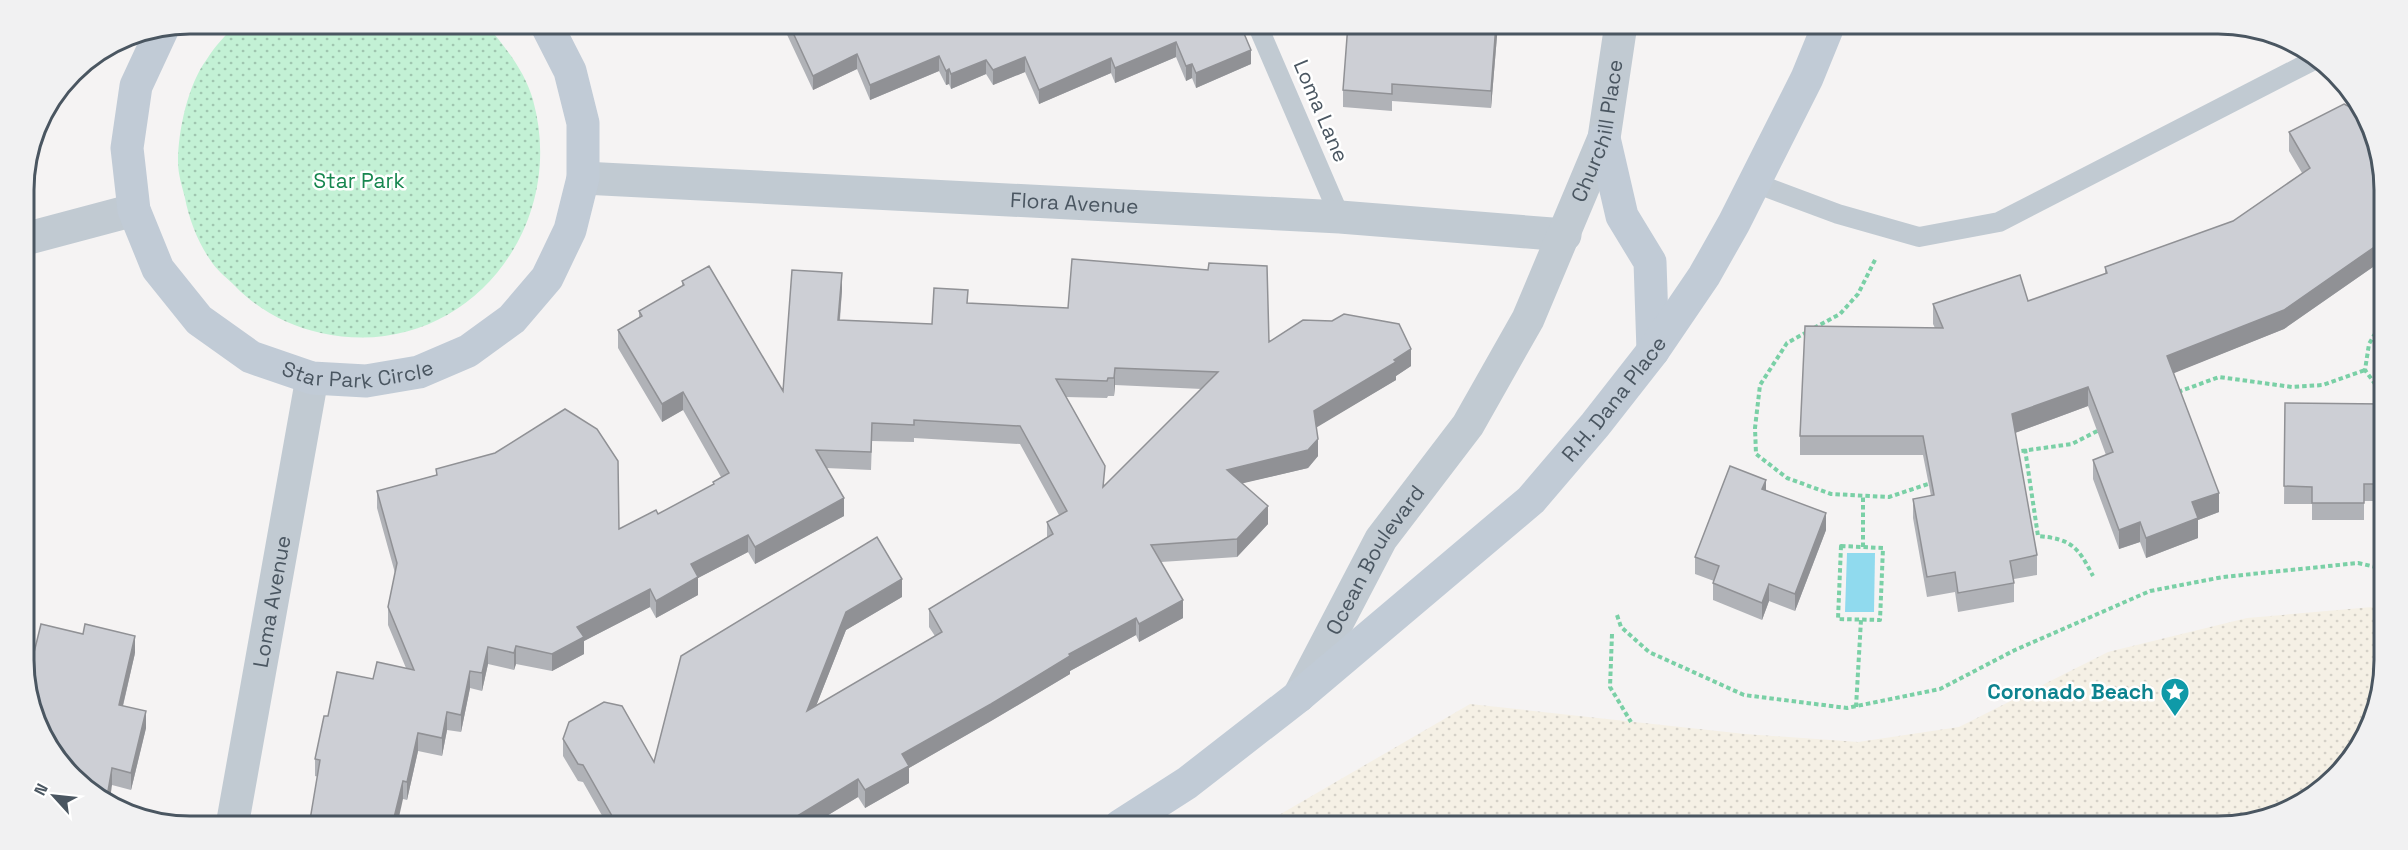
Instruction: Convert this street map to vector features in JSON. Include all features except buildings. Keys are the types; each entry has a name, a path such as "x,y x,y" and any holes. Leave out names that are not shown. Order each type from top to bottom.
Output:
{"main road":[{"name":"Star Park Circle","path":"158,38 136,86 127,148 134,210 158,269 199,320 251,357 312,378 366,381 419,372 468,351 512,319 547,278 570,230 583,178 583,123 570,71 551,34"},
{"name":"R.H. Dana Place","path":"1299,696 1531,500 1653,351 1704,276 1755,183 1807,78 1825,34"},
{"path":"1604,138 1622,216 1650,262 1653,351"},
{"name":"Ocean Boulevard","path":"1136,816 1187,783 1299,696"}],"street":[{"name":"Churchill Place","path":"1564,235 1604,138 1620,34"},
{"name":"Flora Avenue","path":"583,178 1340,217 1564,235"},
{"path":"35,236 134,210"},
{"name":"Ocean Boulevard","path":"1299,696 1381,539 1473,415 1528,319 1564,235"},
{"name":"Loma Avenue","path":"234,816 312,378"}],"lane":[{"name":"Loma Lane","path":"1261,34 1340,217"},
{"path":"1755,183 1838,214 1919,237 1999,222 2308,64"}],"path":[{"path":"1876,257 1858,294 1840,314 1787,343 1760,386 1755,428 1756,454 1787,478 1831,494 1889,497 1940,479"},
{"path":"2373,337 2369,344 2366,370 2373,380"},
{"path":"2174,394 2219,377 2292,387 2323,385 2366,370"},
{"path":"2013,452 2025,448 2072,444 2109,424"},
{"path":"2025,448 2038,536 2059,538 2081,552 2092,576"},
{"path":"1863,496 1863,547"},
{"path":"1842,546 1863,547 1883,548 1880,620 1838,619 1842,546"},
{"path":"1617,615 1621,627 1649,652 1744,695 1847,708 1940,689 2015,650 2150,591 2223,578 2358,563 2373,566"},
{"path":"1856,707 1861,620"},
{"path":"1612,634 1610,687 1631,722"}],"sand":[{"name":"Coronado Beach","path":"2373,607 2373,670 2370,690 2365,710 2347,746 2328,770 2295,795 2277,804 2248,812 2228,815 1278,815 1470,704 1745,734 1858,742 1959,727 2108,652 2247,618"}],"green space":[{"name":"Star Park","path":"227,34 494,34 525,79 533,100 540,149 535,197 519,240 493,278 458,308 418,328 371,337 321,333 297,326 264,310 244,295 221,273 203,249 192,224 179,176 178,150 189,94 200,69"}],"water":[{"path":"1847,553 1875,553 1874,612 1845,612"}],"place":[{"name":"Coronado Beach","path":"2175,718"}]}
